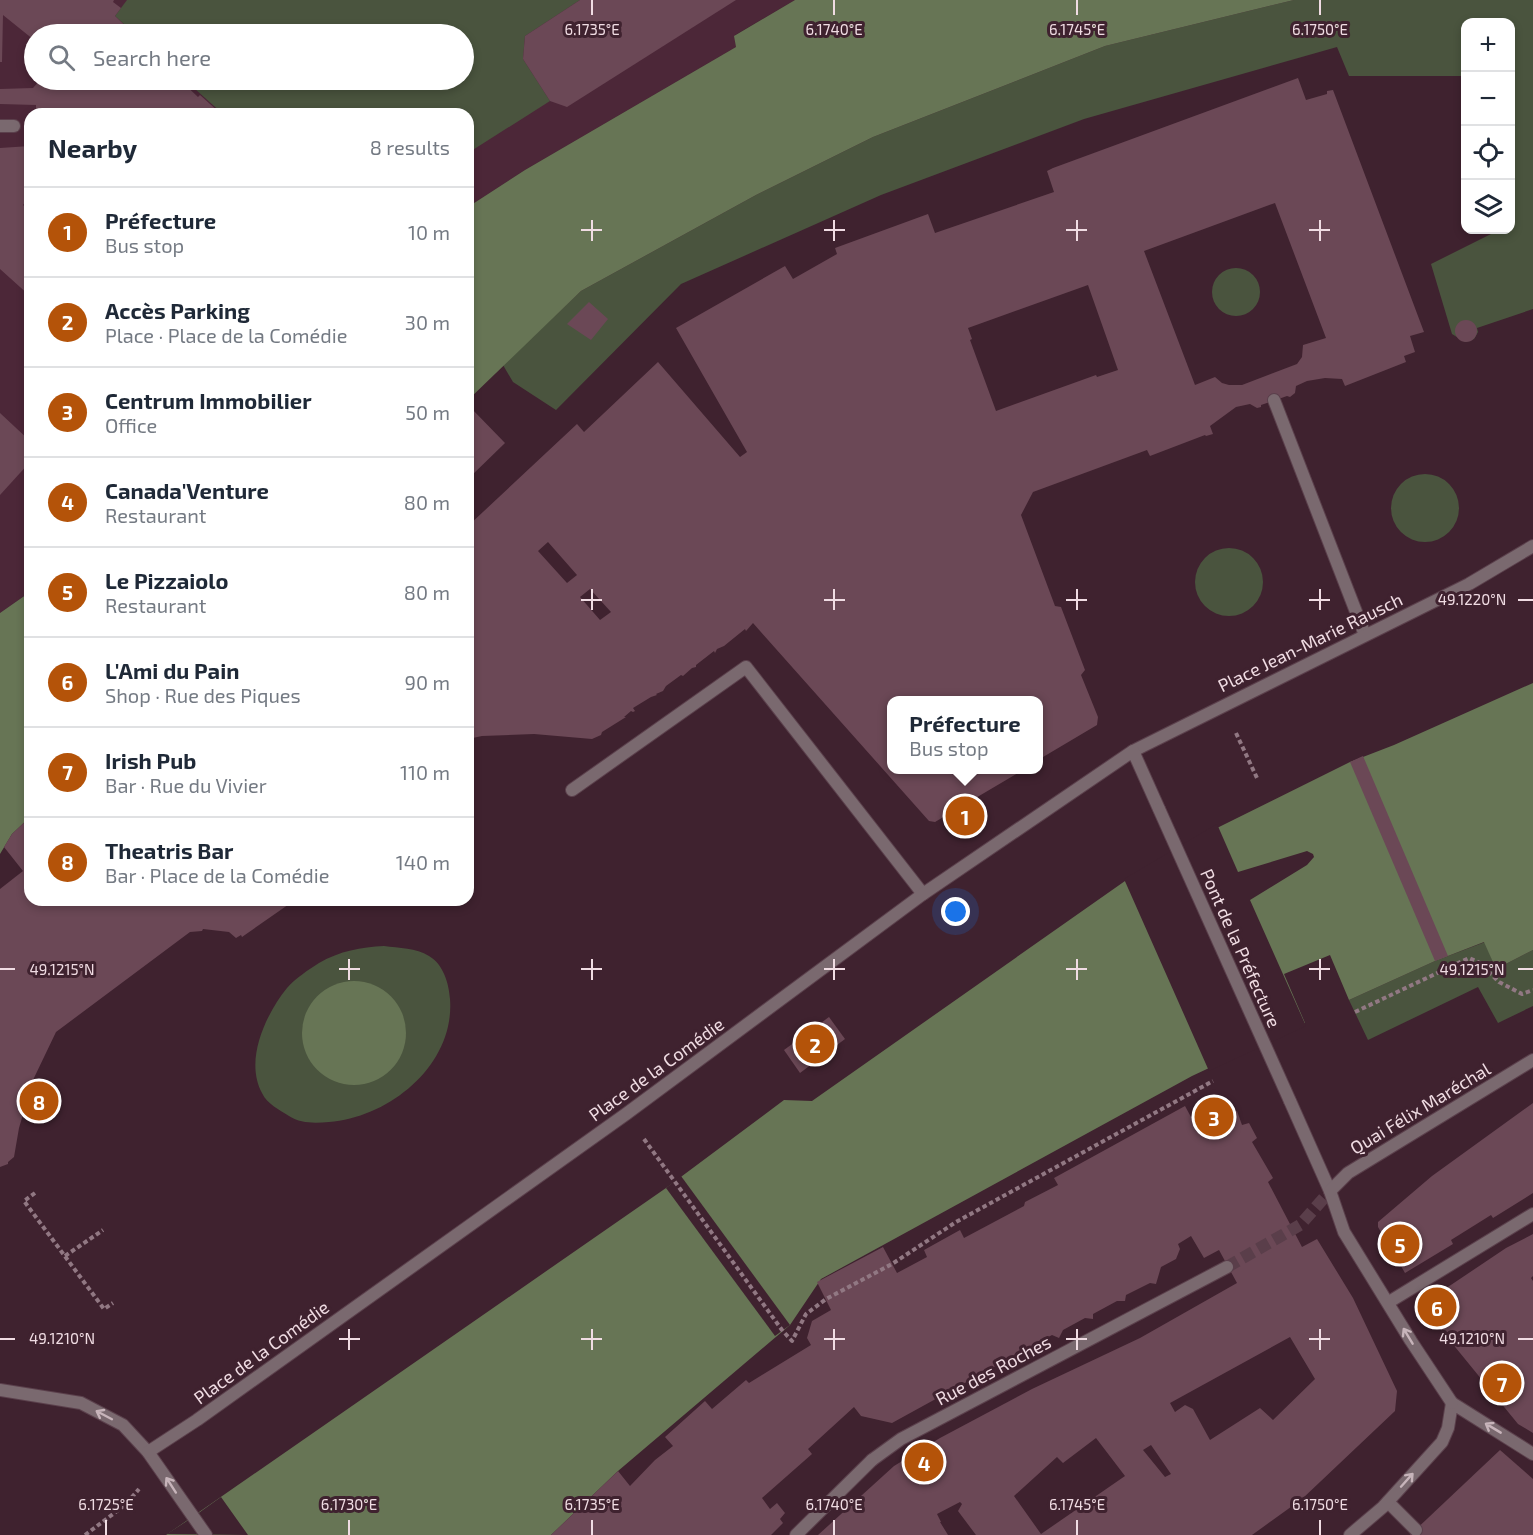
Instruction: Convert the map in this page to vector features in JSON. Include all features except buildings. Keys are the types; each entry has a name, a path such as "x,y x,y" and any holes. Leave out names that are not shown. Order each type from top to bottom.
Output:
{"street":[{"path":"0,126 14,126"},
{"path":"1274,400 1365,635"},
{"name":"Place Jean-Marie Rausch","path":"1133,751 1469,584 1533,546"},
{"path":"572,790 746,667 923,894"},
{"name":"Pont de la Préfecture","path":"1133,751 1330,1191 1344,1232 1452,1403"},
{"name":"Place de la Comédie","path":"148,1452 197,1420 626,1114 923,894 1133,751"},
{"name":"Quai Félix Maréchal","path":"1330,1191 1348,1173 1533,1060"},
{"path":"1389,1302 1533,1214"},
{"name":"Rue des Roches","path":"796,1535 872,1460 901,1439 1227,1267"},
{"path":"0,1390 81,1403 123,1425 148,1452 206,1535"},
{"path":"1350,1535 1388,1502 1442,1442 1448,1428 1452,1403 1533,1454"},
{"path":"1388,1502 1416,1530"}],"path":[{"path":"1222,705 1257,778"},
{"path":"1354,1012 1469,958 1480,963 1499,982 1522,994 1533,990"},
{"path":"626,1114 792,1341 806,1314 826,1299 892,1264 956,1222 1213,1081"},
{"path":"34,1193 24,1201 104,1309 113,1303"},
{"path":"65,1256 104,1230"},
{"path":"85,1535 125,1505 141,1486"}],"shaded area":[{"path":"0,0 795,0 735,35 736,47 525,170 474,203 474,108 24,108 24,596 0,613"},
{"path":"127,0 580,0 525,36 523,59 550,101 474,149 474,108 216,108 196,90 474,90 474,24 124,24 115,16"},
{"path":"795,0 1294,0 1105,46 873,137 756,195 581,291 474,394 474,203 525,170 736,47 734,36"},
{"path":"1294,0 1533,0 1533,309 1477,328 1478,332 1474,339 1465,342 1452,334 1431,264 1491,234 1515,234 1515,18 1461,18 1461,76 1349,76 1337,47 1084,119 881,195 681,284 556,410 513,382 503,365 581,291 756,195 873,137 1105,46"},
{"path":"1231,268 1241,268 1253,275 1260,287 1260,297 1253,309 1241,316 1231,316 1216,305 1212,297 1212,287 1223,272"},
{"path":"1425,474 1438,477 1449,484 1456,495 1459,508 1456,521 1449,532 1438,539 1425,542 1412,539 1401,532 1394,521 1391,508 1394,495 1401,484 1412,477"},
{"path":"1222,548 1236,548 1248,553 1258,563 1263,582 1258,601 1248,611 1236,616 1222,616 1210,611 1200,601 1195,589 1195,575 1200,563 1210,553"},
{"path":"24,596 24,823 12,834 0,854 0,613"},
{"path":"1533,683 1533,950 1496,969 1484,942 1435,961 1349,1000 1330,955 1284,974 1305,1023 1192,1076 821,1279 790,1325 618,1471 551,1535 166,1535 666,1188 784,1100 812,1101 1125,881 1219,827 1350,762 1394,745"},
{"path":"1485,942 1496,969 1533,950 1533,1006 1498,1023 1478,987 1368,1040 1349,1000 1435,961"},
{"path":"384,946 419,951 434,959 442,969 447,980 450,999 449,1023 442,1045 430,1065 415,1083 396,1098 375,1110 352,1118 329,1122 294,1119 267,1100 257,1080 256,1052 265,1024 287,988 302,974 335,955 367,947"},
{"path":"354,981 374,985 391,996 402,1013 406,1033 402,1053 391,1070 374,1081 354,1085 334,1081 317,1070 306,1053 302,1033 306,1013 317,996 334,985"}],"pier":[{"path":"1217,824 1238,872 1307,851 1314,857 1307,865 1250,900 1306,1026 1209,1071 1124,879"},
{"path":"681,1176 790,1325 775,1336 666,1188"},
{"path":"221,1497 248,1535 167,1534 193,1517"}],"tunnel":[{"path":"1227,1267 1300,1225 1330,1191"}],"place":[{"name":"Préfecture","path":"965,816"},
{"name":"Accès Parking","path":"815,1044"},
{"name":"Theatris Bar","path":"39,1101"},
{"name":"Centrum Immobilier","path":"1214,1117"},
{"name":"Le Pizzaiolo","path":"1400,1244"},
{"name":"L'Ami du Pain","path":"1437,1307"},
{"name":"Irish Pub","path":"1502,1383"},
{"name":"Canada'Venture","path":"924,1462"}]}
